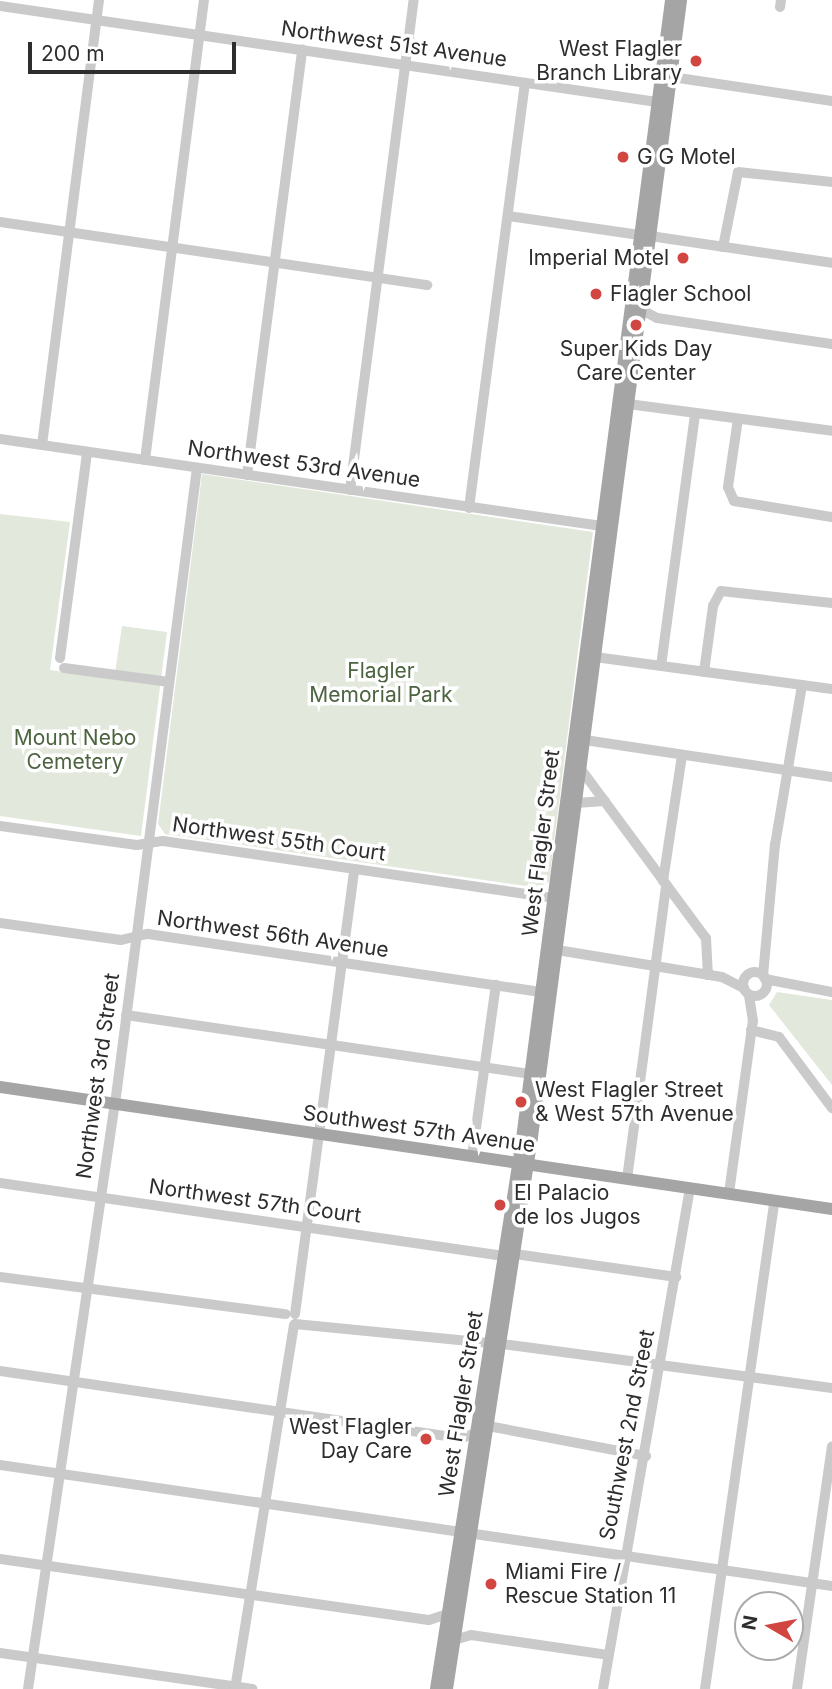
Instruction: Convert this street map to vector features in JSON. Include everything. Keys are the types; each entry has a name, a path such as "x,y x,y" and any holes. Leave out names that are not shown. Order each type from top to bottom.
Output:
{"main road":[{"path":"607,527 604,508 622,374 664,126 670,0"},
{"path":"645,236 657,103 666,76 681,0"},
{"path":"657,103 664,126"},
{"name":"West Flagler Street","path":"446,1689 466,1533 548,1012 576,803 580,768 579,739 607,527 639,324 647,258 645,236"},
{"path":"622,374 628,404"},
{"name":"West Flagler Street","path":"523,1164 530,1074 572,752 579,739 595,657 596,614 609,551 607,527"},
{"path":"572,752 580,768"},
{"path":"549,932 556,950"},
{"path":"541,992 548,1012"},
{"name":"Southwest 57th Avenue","path":"0,1087 832,1209"},
{"name":"West Flagler Street","path":"436,1689 452,1632 448,1614 466,1533 474,1447 483,1432"}],"street":[{"path":"42,445 99,0"},
{"path":"145,460 204,0"},
{"path":"350,490 414,0"},
{"name":"Northwest 51st Avenue","path":"4,4 657,103"},
{"path":"247,475 302,50"},
{"path":"666,76 832,101"},
{"path":"469,508 525,83"},
{"path":"723,247 738,172 832,182"},
{"path":"508,216 832,263"},
{"path":"0,222 427,285"},
{"path":"640,309 657,318 832,344"},
{"path":"639,324 657,318"},
{"path":"628,404 832,431"},
{"path":"661,666 695,413"},
{"path":"738,419 732,499 832,517"},
{"name":"Northwest 53rd Avenue","path":"0,439 607,527"},
{"path":"87,452 62,663 169,682"},
{"name":"Northwest 3rd Street","path":"28,1689 115,1103 197,468"},
{"path":"704,672 719,593 730,589 832,603"},
{"path":"595,657 832,689"},
{"path":"729,1193 752,1026 763,992 761,951 802,685"},
{"path":"579,739 832,777"},
{"path":"627,1179 682,755"},
{"path":"580,768 709,943 708,975"},
{"path":"576,803 605,802"},
{"name":"Northwest 55th Court","path":"0,826 354,869 553,898"},
{"path":"235,1688 292,1319 354,869"},
{"name":"Northwest 56th Avenue","path":"0,923 341,963 541,992"},
{"path":"556,950 708,975 764,977 787,986 832,992"},
{"path":"752,1026 747,991 749,975 761,951"},
{"path":"722,976 747,991 763,992 787,986"},
{"path":"472,1157 496,985"},
{"path":"127,1015 530,1074"},
{"path":"752,1026 781,1039 832,1108"},
{"name":"Northwest 57th Court","path":"0,1183 676,1277"},
{"name":"Southwest 2nd Street","path":"603,1689 623,1556 646,1455 690,1188"},
{"path":"705,1689 775,1200"},
{"path":"0,1277 274,1317 662,1366 829,1391"},
{"path":"0,1371 462,1438 483,1432 646,1455"},
{"path":"462,1438 474,1447"},
{"path":"797,1689 832,1447"},
{"path":"0,1465 832,1586"},
{"path":"0,1559 429,1620 452,1632 608,1655"},
{"path":"429,1620 448,1614"},
{"path":"0,1653 252,1689"}],"green space":[{"name":"Flagler Memorial Park","path":"202,474 593,532 549,882 540,888 165,834 158,824"},
{"name":"Mount Nebo Cemetery","path":"0,514 70,522 50,670 114,679 122,626 167,632 141,836 0,816"},
{"path":"777,992 832,1000 832,1085 769,1005"}],"place":[{"name":"West Flagler Branch Library","path":"696,61"},
{"name":"G G Motel","path":"623,157"},
{"name":"Imperial Motel","path":"683,258"},
{"name":"Flagler School","path":"596,294"},
{"name":"Super Kids Day Care Center","path":"636,325"},
{"name":"West Flagler Street & West 57th Avenue","path":"521,1102"},
{"name":"El Palacio de los Jugos","path":"500,1205"},
{"name":"West Flagler Day Care","path":"426,1439"},
{"name":"Miami Fire / Rescue Station 11","path":"491,1584"}]}
